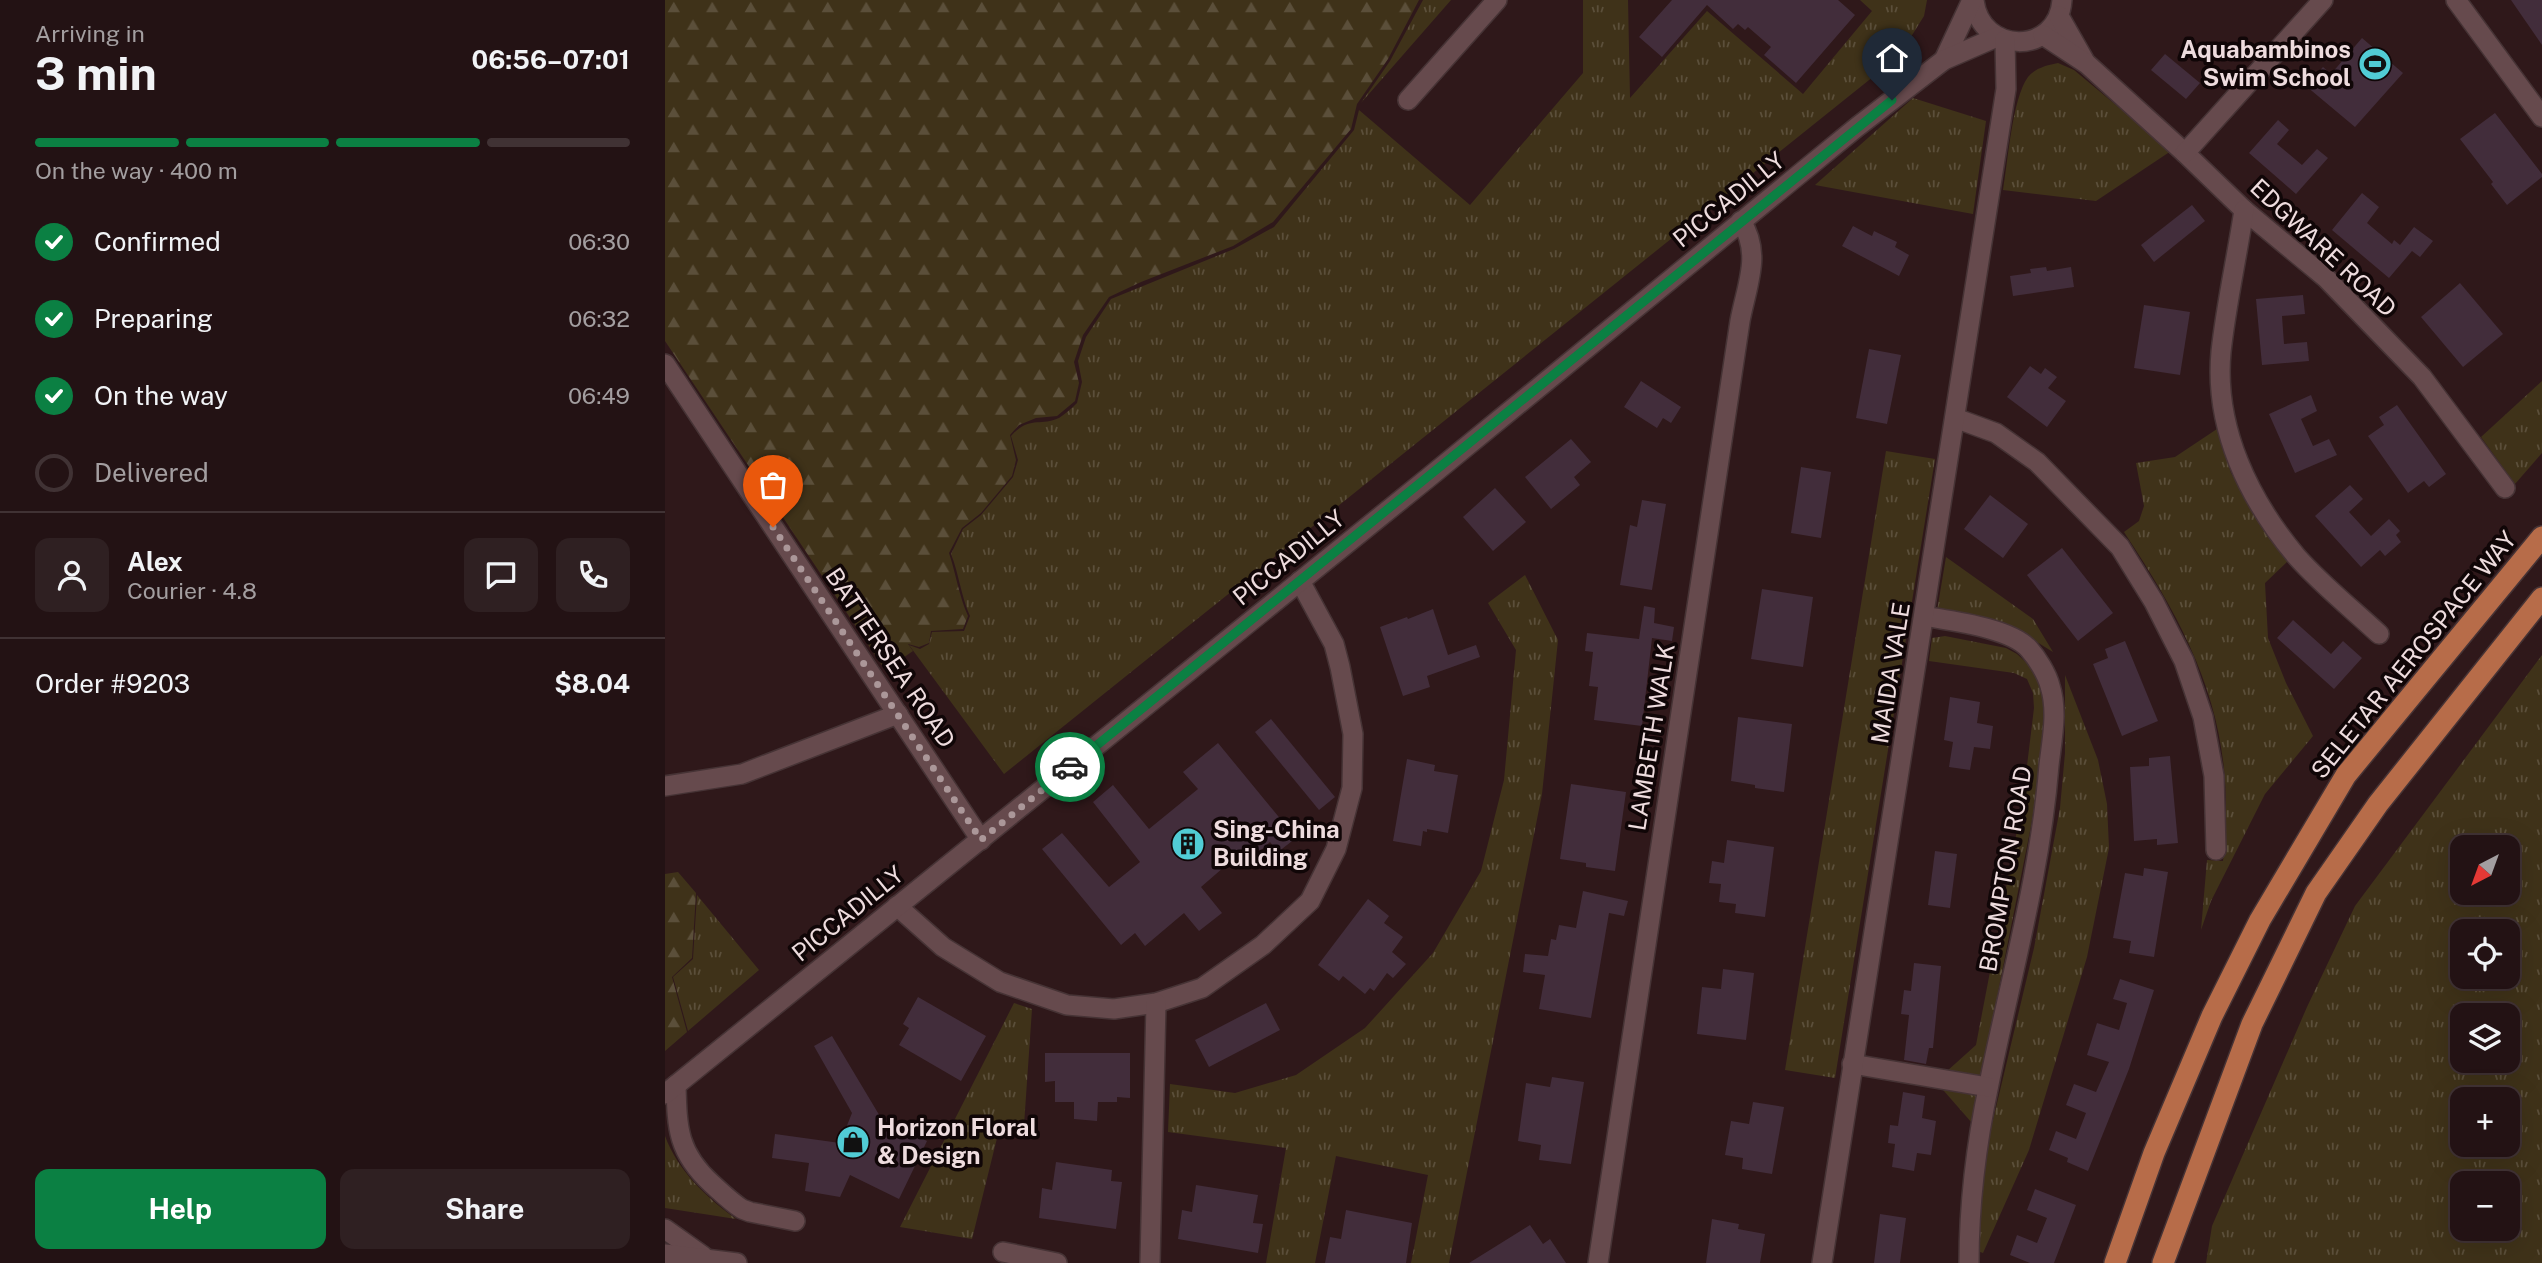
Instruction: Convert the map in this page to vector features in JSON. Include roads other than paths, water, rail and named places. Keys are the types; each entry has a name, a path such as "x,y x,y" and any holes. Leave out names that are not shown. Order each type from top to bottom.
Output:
{"main road":[{"name":"SELETAR AEROSPACE WAY","path":"2115,1263 2154,1153 2212,1016 2260,920 2346,775 2542,537"},
{"path":"2163,1263 2252,1024 2316,893 2378,804 2542,598"}],"street":[{"path":"1408,100 1497,0"},
{"path":"1973,0 1980,20 1987,30 2001,38 2023,42 2038,37"},
{"name":"PICCADILLY","path":"1944,60 1973,0"},
{"path":"2456,0 2542,117"},
{"path":"2185,153 2323,2"},
{"name":"MAIDA VALE","path":"2006,89 2038,37 2061,8"},
{"name":"EDGWARE ROAD","path":"2061,8 2087,64"},
{"name":"EDGWARE ROAD","path":"2038,37 2087,64 2244,210 2326,278 2422,377 2505,488"},
{"name":"PICCADILLY","path":"670,1090 1741,221 1944,60 2001,38"},
{"name":"MAIDA VALE","path":"1822,1263 2006,89 2001,38"},
{"path":"2244,210 2221,353 2225,420 2238,464 2264,514 2298,558 2379,634"},
{"name":"LAMBETH WALK","path":"1598,1263 1740,321 1753,253 1750,235 1741,221"},
{"name":"BATTERSEA ROAD","path":"665,364 981,840"},
{"path":"1955,418 1996,433 2037,462 2120,547 2154,603 2184,662 2203,717 2214,776 2216,850"},
{"path":"897,906 943,947 1000,982 1067,1005 1114,1009 1156,1003 1202,988 1263,945 1310,901 1336,849 1352,788 1353,734 1334,644 1300,581"},
{"name":"BROMPTON ROAD","path":"1924,616 1980,627 2017,638 2034,655 2050,684 2054,709 2045,817 2031,900 1988,1087 1972,1175 1969,1263"},
{"path":"665,786 742,774 898,714"},
{"path":"1150,1263 1156,1003"},
{"path":"1852,1064 1988,1087"},
{"path":"670,1090 679,1137 689,1160 699,1172 742,1209 750,1213 795,1221"},
{"path":"665,1229 706,1258"},
{"path":"1003,1252 1057,1263"},
{"path":"665,1254 737,1263"}],"place":[{"name":"Aquabambinos Swim School","path":"2375,64"},
{"name":"Sing-China Building","path":"1188,844"},
{"name":"Horizon Floral & Design","path":"853,1142"}]}
